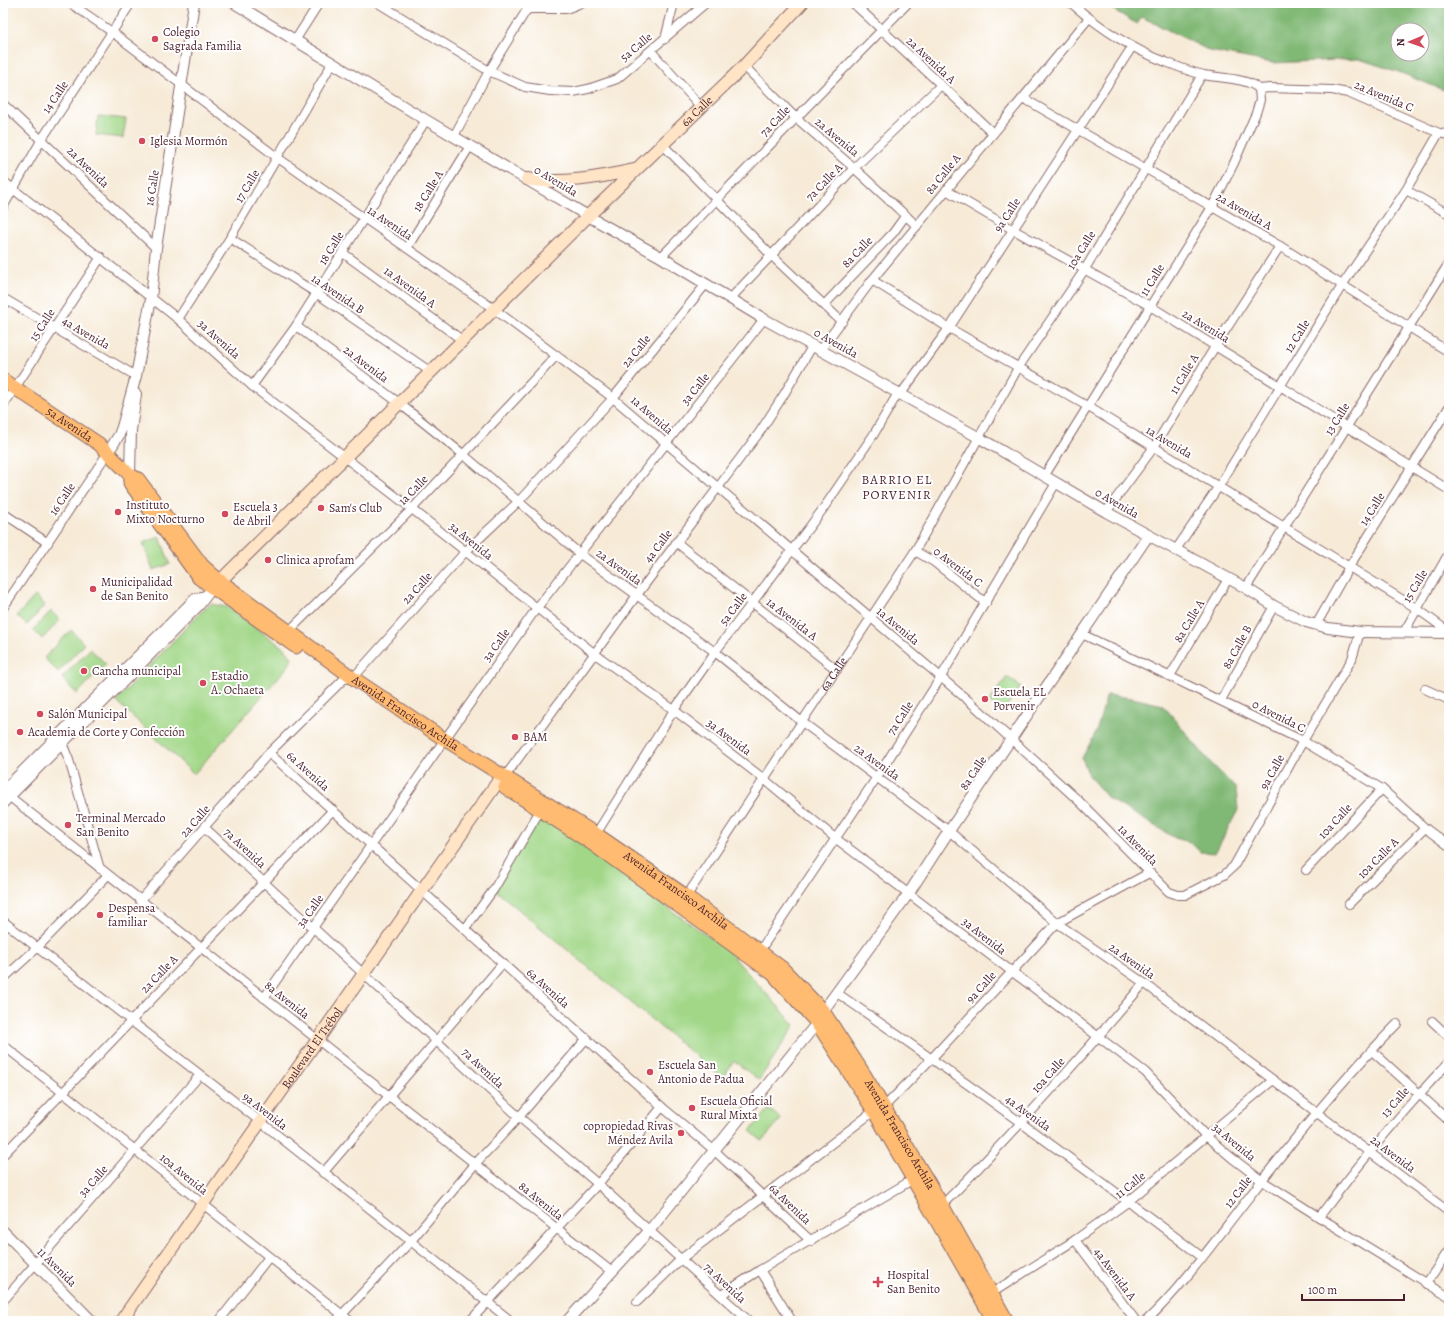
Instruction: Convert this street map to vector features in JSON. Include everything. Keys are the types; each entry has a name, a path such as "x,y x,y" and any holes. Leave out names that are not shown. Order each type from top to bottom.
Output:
{"main road":[{"name":"6a Calle","path":"212,589 634,170 744,66 802,3"},
{"path":"527,179 539,181 605,177 634,170"},
{"name":"5a Avenida","path":"3,380 109,452 130,475 130,483 192,570 212,589"},
{"name":"Avenida Francisco Archila","path":"212,589 286,635 442,741 593,838 683,901 757,956 782,968 823,1011 878,1110 937,1209 992,1294 1007,1321"},
{"name":"Boulevard El Trébol","path":"122,1321 364,976 422,890 501,780"},
{"name":"Avenida Francisco Archila","path":"757,956 817,1023 878,1110"},
{"name":"Avenida Francisco Archila","path":"937,1209 994,1321"}],"street":[{"name":"1a Avenida","path":"70,3 112,32 278,158 363,219 494,309 613,398 941,677 1080,802 1169,892 1178,895"},
{"name":"14 Calle","path":"3,207 42,139 131,3"},
{"name":"16 Calle","path":"3,608 119,435 136,376 151,299 156,248 194,3"},
{"name":"0 Avenida","path":"234,3 296,39 426,120 764,319 978,437 1148,536 1246,588 1274,606 1316,625 1328,628 1360,632 1449,632"},
{"path":"296,39 319,3"},
{"path":"378,3 489,71"},
{"path":"523,3 530,9"},
{"path":"454,136 489,71 522,15 530,9 566,9 581,3"},
{"path":"665,39 674,3"},
{"name":"2a Avenida A","path":"854,3 940,86 993,133"},
{"name":"7a Calle","path":"661,257 795,117 908,3"},
{"path":"1071,3 1089,18 1132,47 1165,62 1202,75 1249,83 1259,89"},
{"name":"5a Calle","path":"489,71 526,87 550,91 572,92 588,89 617,78 651,51 704,4"},
{"name":"8a Calle A","path":"817,347 842,322 872,280 1089,18"},
{"name":"9a Calle","path":"898,393 903,391 949,328 1012,229 1132,47"},
{"path":"651,51 700,106"},
{"name":"17 Calle","path":"178,320 278,158 332,62"},
{"name":"2a Avenida","path":"744,66 795,117 854,168 917,226"},
{"name":"10a Calle","path":"978,437 1018,368 1085,268 1202,75"},
{"name":"7a Calle A","path":"730,299 854,168 940,86"},
{"name":"2a Avenida C","path":"1259,89 1332,90 1348,93 1439,133 1449,135"},
{"name":"11 Calle","path":"1045,475 1212,206 1234,163 1256,113 1260,100 1259,89"},
{"name":"2a Avenida A","path":"1023,98 1280,246 1343,284 1449,352"},
{"name":"2a Avenida","path":"3,104 42,139 156,248"},
{"name":"18 Calle","path":"252,386 296,326 426,120"},
{"name":"12 Calle","path":"1175,551 1219,486 1343,284 1406,190 1439,133"},
{"path":"662,144 771,255 825,304 842,322"},
{"name":"18 Calle A","path":"407,248 470,146"},
{"name":"3a Avenida","path":"3,181 101,257 178,320 252,386 412,509 536,609 595,654 674,710 764,779 835,838 1145,1072 1206,1136 1261,1180 1319,1218 1449,1297"},
{"name":"2a Avenida","path":"946,190 1012,229 1085,268 1216,345 1449,490"},
{"path":"1406,190 1449,214"},
{"name":"8a Calle","path":"825,304 893,233 906,215"},
{"name":"1a Avenida B","path":"230,238 316,293 431,372"},
{"name":"11 Calle A","path":"1106,512 1154,447 1216,345 1280,246"},
{"name":"1a Avenida A","path":"343,253 462,340"},
{"name":"15 Calle","path":"3,406 101,257"},
{"name":"13 Calle","path":"1246,588 1449,262"},
{"name":"1a Avenida","path":"872,280 949,328 1087,406 1219,486 1416,608 1449,632"},
{"name":"2a Calle","path":"140,901 269,753 348,678 465,552 519,501 613,398 706,284"},
{"name":"4a Avenida","path":"3,298 136,376"},
{"name":"3a Calle","path":"264,998 372,845 442,741 536,609 764,319"},
{"name":"2a Avenida","path":"296,326 399,403 464,455 580,554 715,652 802,722 877,776 949,831 1057,923 1144,983 1316,1114 1369,1151 1449,1212"},
{"name":"4a Calle","path":"501,780 676,542 718,488 771,415 817,347"},
{"name":"1a Calle","path":"286,635 412,509 557,355"},
{"name":"16 Calle","path":"130,475 131,430 136,395 136,376"},
{"name":"5a Calle","path":"593,838 674,710 715,652 847,475 898,393"},
{"name":"14 Calle","path":"1316,625 1349,567 1449,407"},
{"name":"6a Calle","path":"683,901 872,619 915,552 978,437"},
{"name":"7a Calle","path":"757,956 941,677 1056,483"},
{"path":"3,512 48,543"},
{"name":"8a Calle","path":"567,1321 648,1231 817,1023 823,1011 909,893 949,831 1148,536"},
{"name":"1a Avenida A","path":"676,542 752,604 837,670"},
{"name":"0 Avenida C","path":"915,552 934,562 986,603"},
{"name":"15 Calle","path":"1404,632 1416,608 1449,553"},
{"name":"8a Calle A","path":"1170,676 1228,579"},
{"path":"4,794 62,743 200,604 212,589"},
{"path":"4,794 195,599 212,589"},
{"name":"8a Calle B","path":"1220,700 1274,606"},
{"name":"9a Calle","path":"1178,895 1185,895 1224,876 1234,866 1303,741 1352,659 1360,632"},
{"name":"0 Avenida C","path":"1082,634 1303,741 1382,789 1425,828 1449,846"},
{"path":"1425,689 1449,700"},
{"path":"62,743 69,760 100,869"},
{"name":"6a Avenida","path":"269,753 662,1107 715,1150 811,1241"},
{"name":"10a Calle","path":"1306,870 1382,789"},
{"name":"8a Avenida","path":"4,794 264,998 319,1039 612,1272"},
{"path":"465,929 494,889 543,806"},
{"name":"2a Calle A","path":"3,1155 333,810"},
{"name":"7a Avenida","path":"205,828 314,927 364,976 520,1117 598,1184 648,1231 749,1321"},
{"name":"10a Calle A","path":"1349,904 1425,828"},
{"name":"9a Calle","path":"637,1302 681,1259 878,1110 932,1058 1057,923 1149,873"},
{"path":"3,979 37,948 108,875"},
{"name":"9a Avenida","path":"3,921 130,1022 261,1122 323,1173 511,1321"},
{"path":"323,1173 503,963"},
{"name":"10a Calle","path":"937,1209 1021,1122 1099,1037 1144,983"},
{"name":"4a Avenida","path":"837,993 932,1058 1021,1122 1202,1257"},
{"path":"1432,1021 1449,1037"},
{"name":"12 Calle","path":"1146,1321 1202,1257 1261,1180 1316,1114 1371,1050 1397,1024"},
{"path":"339,1318 410,1242 476,1163 520,1117 587,1038"},
{"name":"10a Avenida","path":"3,1045 269,1257 339,1318 350,1321"},
{"path":"1371,1050 1449,1120"},
{"name":"13 Calle","path":"1319,1218 1369,1151 1419,1093 1449,1062"},
{"name":"3a Calle","path":"3,1301 36,1265 200,1075"},
{"name":"11 Calle","path":"992,1294 1075,1240 1129,1202 1272,1080"},
{"path":"470,1321 598,1184 662,1107"},
{"path":"721,1295 760,1270 918,1177"},
{"name":"11 Avenida","path":"3,1231 92,1321"},
{"name":"4a Avenida A","path":"1075,1240 1136,1321"},
{"path":"1426,1284 1449,1250"},
{"path":"219,1321 269,1257"},
{"path":"760,1270 792,1321"}],"green space":[{"path":"1102,3 1449,3 1449,79 1447,78 1443,90 1399,72 1359,59 1273,63 1210,51 1142,17 1137,24"},
{"path":"98,116 126,119 123,138 96,135"},
{"path":"160,537 170,564 153,570 143,543"},
{"path":"35,596 45,605 27,625 17,616"},
{"name":"Estadio A. Ochaeta","path":"211,604 227,607 285,649 292,658 289,665 194,774 116,701 200,613"},
{"path":"51,611 60,620 42,639 33,630"},
{"path":"71,630 84,644 58,672 44,658"},
{"name":"Cancha municipal","path":"90,649 106,664 77,694 62,678"},
{"path":"1007,677 1021,687 1002,712 989,702"},
{"path":"1107,695 1132,698 1163,705 1209,761 1236,788 1238,810 1215,853 1200,852 1190,842 1175,838 1108,798 1089,776 1082,758 1096,732"},
{"path":"540,810 638,887 726,949 795,1025 759,1080 734,1061 722,1078 494,889"},
{"path":"769,1109 781,1119 762,1141 750,1131"}],"place":[{"name":"Colegio Sagrada Familia","path":"155,39"},
{"name":"Iglesia Mormón","path":"142,141"},
{"name":"Sam's Club","path":"321,508"},
{"name":"Instituto Mixto Nocturno","path":"118,512"},
{"name":"Escuela 3 de Abril","path":"225,514"},
{"name":"Clinica aprofam","path":"268,560"},
{"name":"Municipalidad de San Benito","path":"93,589"},
{"name":"Cancha municipal","path":"84,671"},
{"name":"Estadio A. Ochaeta","path":"203,683"},
{"name":"Escuela EL Porvenir","path":"985,699"},
{"name":"Salón Municipal","path":"40,714"},
{"name":"Academia de Corte y Confección","path":"20,732"},
{"name":"BAM","path":"515,737"},
{"name":"Terminal Mercado San Benito","path":"68,825"},
{"name":"Despensa familiar","path":"100,915"},
{"name":"Escuela San Antonio de Padua","path":"650,1072"},
{"name":"Escuela Oficial Rural Mixta","path":"692,1108"},
{"name":"copropiedad Rivas Méndez Avila","path":"681,1133"},
{"name":"Hospital San Benito","path":"878,1282"}],"district":[{"name":"BARRIO EL PORVENIR","path":"897,486"}]}
